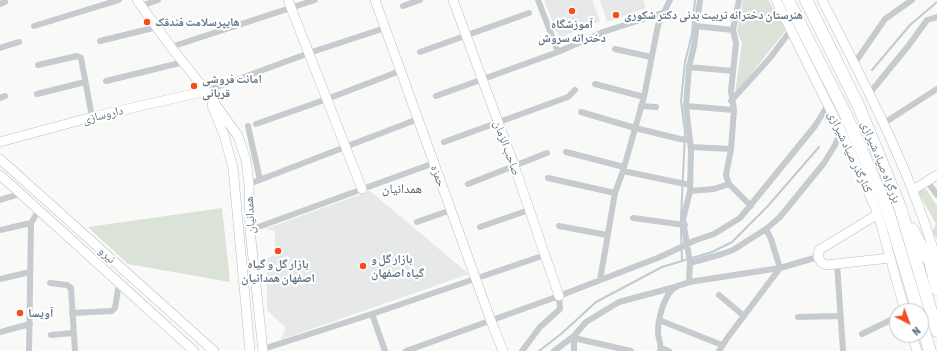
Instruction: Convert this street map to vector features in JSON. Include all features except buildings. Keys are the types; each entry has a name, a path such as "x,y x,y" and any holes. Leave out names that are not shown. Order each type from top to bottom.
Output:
{"highway":[{"name":"بزرگراه صیاد شیرازی","path":"788,0 845,113 915,303"},
{"name":"بزرگراه صیاد شیرازی","path":"806,0 859,107 900,207 937,331"},
{"path":"900,207 930,262 937,289"},
{"path":"883,213 909,303"}],"main road":[{"name":"حمزه","path":"376,0 400,71 503,351"},
{"name":"صاحب الزمان","path":"453,0 514,165 559,296"},
{"name":"کنارگذر صیاد شیرازی","path":"776,0 883,213 890,258 903,303"},
{"path":"822,0 884,123 935,246 937,262"},
{"name":"همدانیان","path":"139,3 206,91 238,136 246,160 250,230 263,350"},
{"path":"290,4 362,189"},
{"name":"همدانیان","path":"206,91 224,135 233,168 250,351"},
{"name":"داروسازی","path":"0,142 92,117 206,91"},
{"name":"نیرو","path":"0,159 214,351"},
{"path":"913,190 937,175"},
{"name":"نیرو","path":"0,176 194,351"},
{"path":"883,213 819,250 818,257 821,262 826,265 890,258"}],"street":[{"path":"34,26 119,0"},
{"path":"139,3 158,0"},
{"path":"172,47 290,4 315,0"},
{"path":"403,6 420,0"},
{"path":"538,0 558,52"},
{"path":"600,280 615,193 624,169 642,106 658,25 670,0"},
{"path":"689,282 690,263 684,220 690,188 690,143 686,106 689,67 700,0"},
{"path":"739,0 733,30 736,43 731,101 734,110 731,148 726,175 729,184 751,206"},
{"path":"854,64 886,19 912,0"},
{"path":"436,96 558,52 603,32 665,12"},
{"path":"420,52 529,13"},
{"path":"869,94 909,45 926,20 937,17"},
{"path":"696,26 733,30"},
{"path":"100,41 157,27"},
{"path":"206,91 309,53 385,28"},
{"path":"731,101 770,58 791,30"},
{"path":"0,48 19,42"},
{"path":"615,49 652,57"},
{"path":"38,65 79,56 81,58 92,117"},
{"path":"106,81 184,62"},
{"path":"689,67 734,71"},
{"path":"256,124 400,71"},
{"path":"37,94 85,82"},
{"path":"595,84 644,97"},
{"path":"444,142 568,97 575,90"},
{"path":"884,123 937,90"},
{"path":"406,351 559,296 714,234 740,218 751,206 815,126 828,105"},
{"path":"642,106 656,107"},
{"path":"686,106 734,110"},
{"path":"581,112 690,143 731,148"},
{"path":"248,184 346,148 418,119"},
{"path":"248,126 260,180"},
{"path":"690,263 733,250 766,229 780,217 824,163 835,145 840,130"},
{"path":"566,152 690,188 714,189 729,184"},
{"path":"468,184 547,153"},
{"path":"250,230 434,163"},
{"path":"548,178 615,193"},
{"path":"928,181 937,195"},
{"path":"0,200 20,194"},
{"path":"29,351 31,223 39,210"},
{"path":"417,222 451,210"},
{"path":"480,227 529,210"},
{"path":"633,218 685,225"},
{"path":"0,230 31,223"},
{"path":"559,226 607,235"},
{"path":"766,229 771,239 780,268"},
{"path":"263,350 545,256"},
{"path":"554,351 574,337 586,322 619,302 689,282 780,268 818,257"},
{"path":"837,264 843,351"},
{"path":"659,320 721,348 780,268"},
{"path":"0,279 30,272"},
{"path":"50,283 69,286 71,288 75,351"},
{"path":"72,313 114,310 119,283"},
{"path":"669,351 661,349 658,333 659,320 665,299 675,287"},
{"path":"719,295 744,316"},
{"path":"522,351 540,327 560,309 559,296"},
{"path":"372,314 385,351"},
{"path":"798,317 840,316"},
{"path":"862,334 889,321"},
{"path":"0,332 30,324"},
{"path":"51,335 73,333"},
{"path":"574,337 631,351"},
{"path":"574,337 574,351"}],"shaded area":[{"name":"آموزشگاه دخترانه سروش","path":"544,0 592,0 600,21 559,38"},
{"name":"هنرستان دخترانه تربیت بدنی دکتر شکوری","path":"600,0 643,0 646,8 607,22"},
{"path":"743,0 768,0 786,30 735,94 742,43 737,31"},
{"path":"926,189 937,206 937,239 932,232 936,224 918,192"},
{"name":"بازار گل و گیاه اصفهان","path":"370,191 469,274 280,340 286,328 267,310 267,259 275,254 275,231 265,229"},
{"path":"222,208 230,282 128,264 88,227"}],"waterway":[{"path":"681,219 685,132 681,101 685,62 692,34 695,0"},
{"path":"872,70 910,25 937,2"},
{"path":"539,351 561,334 596,302 662,267 712,252 732,242 767,207 819,147"},
{"path":"681,226 682,261"}],"place":[{"name":"آموزشگاه دخترانه سروش","path":"572,11"},
{"name":"هنرستان دخترانه تربیت بدنی دکتر شکوری","path":"616,15"},
{"name":"هایپرسلامت فندقک","path":"147,22"},
{"name":"امانت فروشی قربانی","path":"194,86"},
{"name":"بازار گل و گیاه اصفهان همدانیان","path":"278,251"},
{"name":"بازار گل و گیاه اصفهان","path":"363,266"},
{"name":"آویسا","path":"20,313"}],"district":[{"name":"همدانیان","path":"402,189"}]}
